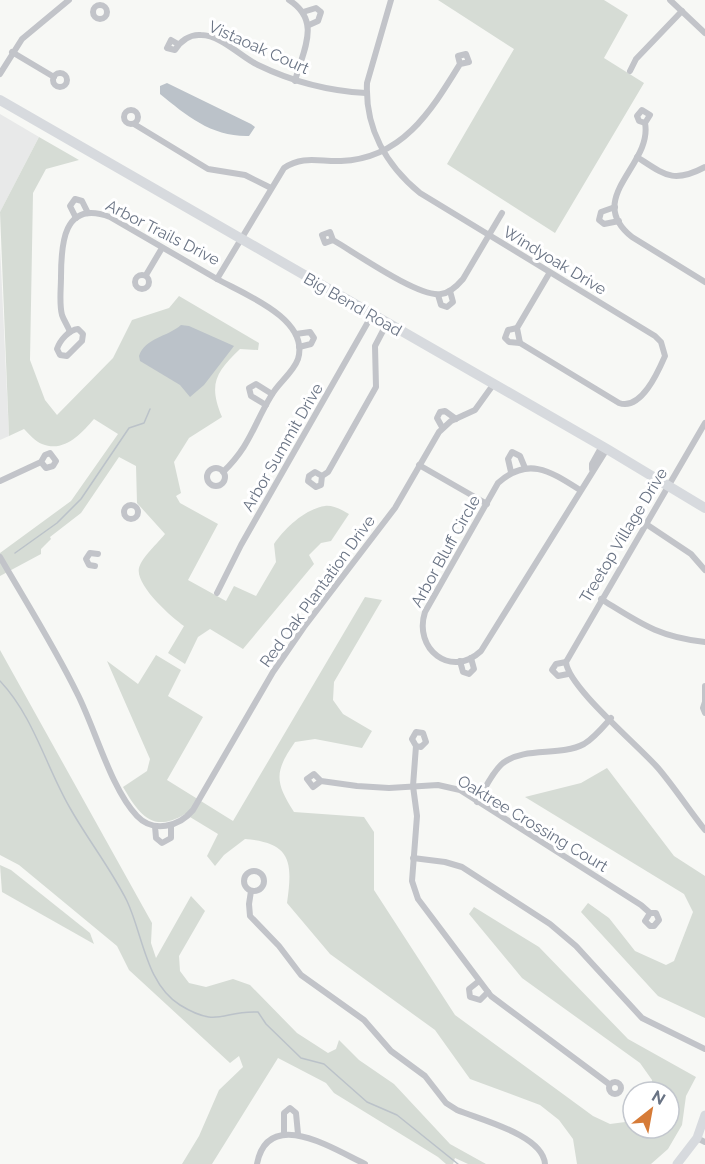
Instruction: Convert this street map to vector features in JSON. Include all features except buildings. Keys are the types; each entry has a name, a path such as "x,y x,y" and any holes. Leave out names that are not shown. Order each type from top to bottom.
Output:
{"main road":[{"name":"Big Bend Road","path":"0,100 493,385 605,447 705,508"}],"street":[{"path":"0,74 12,52 33,29 69,0"},
{"path":"89,0 95,7"},
{"path":"289,0 303,12 309,25 295,81"},
{"path":"366,93 390,0"},
{"path":"670,0 705,33"},
{"path":"303,12 316,8 321,12 318,21 309,25"},
{"path":"630,71 636,59 682,10"},
{"name":"Vistaoak Court","path":"178,44 198,34 210,36 258,66 295,81 336,92 366,93"},
{"path":"12,52 54,76"},
{"path":"383,152 420,125 460,64"},
{"name":"Windyoak Drive","path":"366,93 370,120 383,152 398,174 420,193 661,342 665,356 639,399 633,404 619,403 520,343"},
{"path":"645,123 646,141 617,193 615,207 619,221 632,237 705,282"},
{"path":"134,124 208,169 245,175 271,188"},
{"name":"Arbor Trails Drive","path":"70,332 62,312 62,250 67,229 76,218 87,213 110,217 217,279 284,168 296,161 353,160 383,152"},
{"path":"637,157 672,177 687,176 705,167"},
{"name":"Arbor Trails Drive","path":"76,218 70,206 75,199 82,201 87,213"},
{"path":"615,207 602,212 599,219 604,224 619,221"},
{"path":"333,240 418,290 438,295 450,291 463,279 502,213"},
{"path":"146,276 162,248"},
{"path":"517,328 508,330 505,338 509,342 520,343 517,328 550,272"},
{"path":"217,279 280,315 290,324 299,346 298,359 272,394 244,449 223,472"},
{"path":"438,295 441,305 447,307 453,302 450,291"},
{"name":"Arbor Summit Drive","path":"217,593 241,545 372,315"},
{"path":"322,476 328,472 376,387 375,346 387,323"},
{"name":"Arbor Trails Drive","path":"81,330 83,339 71,353 62,356 57,351 58,346 70,332 81,330"},
{"path":"296,334 310,332 314,338 311,344 299,346"},
{"path":"266,405 251,396 249,388 256,384 272,394"},
{"name":"Red Oak Plantation Drive","path":"0,557 77,693 126,800 138,817 155,826 156,838 162,843 171,838 171,826 181,821 193,810 273,672 304,627 395,508 442,427 475,410 493,385"},
{"name":"Red Oak Plantation Drive","path":"442,427 436,418 440,412 445,411 456,419"},
{"name":"Treetop Village Drive","path":"705,423 670,487 601,599 566,662 568,674 583,694 611,718 659,770 705,830"},
{"name":"Arbor Bluff Circle","path":"580,490 546,470 525,468 511,472 498,483 429,603 422,622 422,633 431,652 440,658 460,661 463,672 469,674 474,669 471,658 485,645 580,490 605,447"},
{"name":"Arbor Bluff Circle","path":"511,472 508,459 512,452 520,456 525,468"},
{"path":"0,481 42,462"},
{"path":"419,465 487,504"},
{"path":"646,524 691,554 705,570"},
{"path":"95,566 89,565 86,559 90,553 98,554"},
{"path":"601,599 651,630 675,639 705,642"},
{"path":"460,661 471,658"},
{"name":"Treetop Village Drive","path":"566,662 556,664 552,670 558,676 568,674"},
{"path":"705,686 703,708 705,713"},
{"path":"477,802 505,762 523,754 579,746 593,737 611,718"},
{"path":"416,746 413,786 417,816 412,881 418,899 488,992 609,1084"},
{"name":"Oaktree Crossing Court","path":"321,781 379,788 447,786 477,802 641,905 650,913"},
{"path":"155,826 171,826"},
{"path":"413,858 445,861 462,867 550,924 576,946 642,1018 705,1049"},
{"path":"252,891 249,904 250,916 279,946 301,975 364,1020 392,1051 425,1076 446,1103 457,1110 531,1141 542,1152 545,1164"},
{"path":"479,981 470,989 470,997 480,1000 488,992"},
{"path":"284,1134 284,1113 290,1108 296,1113 298,1134"},
{"path":"676,1164 701,1140 705,1115"},
{"path":"257,1164 264,1146 276,1136 298,1134 365,1164"}],"shaded area":[{"path":"438,0 604,0 628,15 604,58 644,83 555,233 447,164 514,49"},
{"path":"167,83 255,127 249,136 223,133 201,124 160,94 160,86"},
{"path":"0,114 39,137 0,212"},
{"path":"39,137 79,160 46,169 33,193 30,360 45,400 57,415 113,358 132,320 169,308 179,296 259,343 258,350 240,349 220,372 215,387 222,417 189,438 174,462 181,493 176,496 180,503 218,524 188,580 226,601 234,586 256,596 276,562 274,544 290,526 310,511 325,506 340,509 349,514 331,541 321,543 309,555 314,564 243,649 210,629 198,637 185,664 168,653 184,626 171,616 148,591 139,575 141,564 165,534 137,503 136,466 119,457 81,513 50,537 51,539 41,549 41,554 0,576 0,553 71,501 118,434 94,419 78,436 58,446 40,443 24,429 9,436 0,212"},
{"path":"0,246 9,436 0,440"},
{"path":"181,325 189,326 234,346 204,385 190,397 180,385 140,361 139,356 151,341"},
{"path":"365,597 382,600 334,682 333,700 343,714 372,731 362,748 315,739 295,742 284,761 280,776 280,784 287,801 294,812 364,817 374,832 374,890 455,1015 593,1116 610,1124 621,1123 621,1140 673,1140 668,1149 651,1164 577,1164 573,1139 559,1120 540,1105 470,1079 435,1030 330,954 287,903 288,865 286,857 280,850 260,841 245,839 224,855 215,866 207,856 218,834 185,814 164,822 155,821 141,813 123,787 147,771 150,759 107,661 138,684 156,655 181,670 168,696 203,717 167,780 233,821"},
{"path":"0,650 152,923 151,943 156,958 191,896 205,911 179,956 180,971 189,983 206,987 233,979 250,985 297,1033 328,1053 336,1049 339,1040 359,1060 394,1084 450,1144 486,1164 468,1164 455,1158 453,1164 446,1164 334,1093 326,1083 278,1058 212,1164 182,1164 199,1136 219,1090 243,1067 239,1056 230,1063 129,970 117,946 19,865 0,855"},
{"path":"607,768 674,856 705,876 705,1018 658,996 581,912 588,903 609,918 635,951 666,965 674,961 693,912 684,894 525,797 581,783"},
{"path":"0,865 11,870 90,933 94,944 2,892"},
{"path":"474,907 539,947 628,1039 696,1077 686,1096 681,1127 681,1080 652,1080 640,1063 522,978 469,914"}],"waterway":[{"path":"15,553 57,523 81,499 129,428 144,423 150,409"},
{"path":"0,681 22,710 61,792 121,889 153,972 169,996 180,1005 204,1016 220,1017 258,1012 266,1024 301,1058 324,1064 367,1102 397,1115 458,1164"}]}
